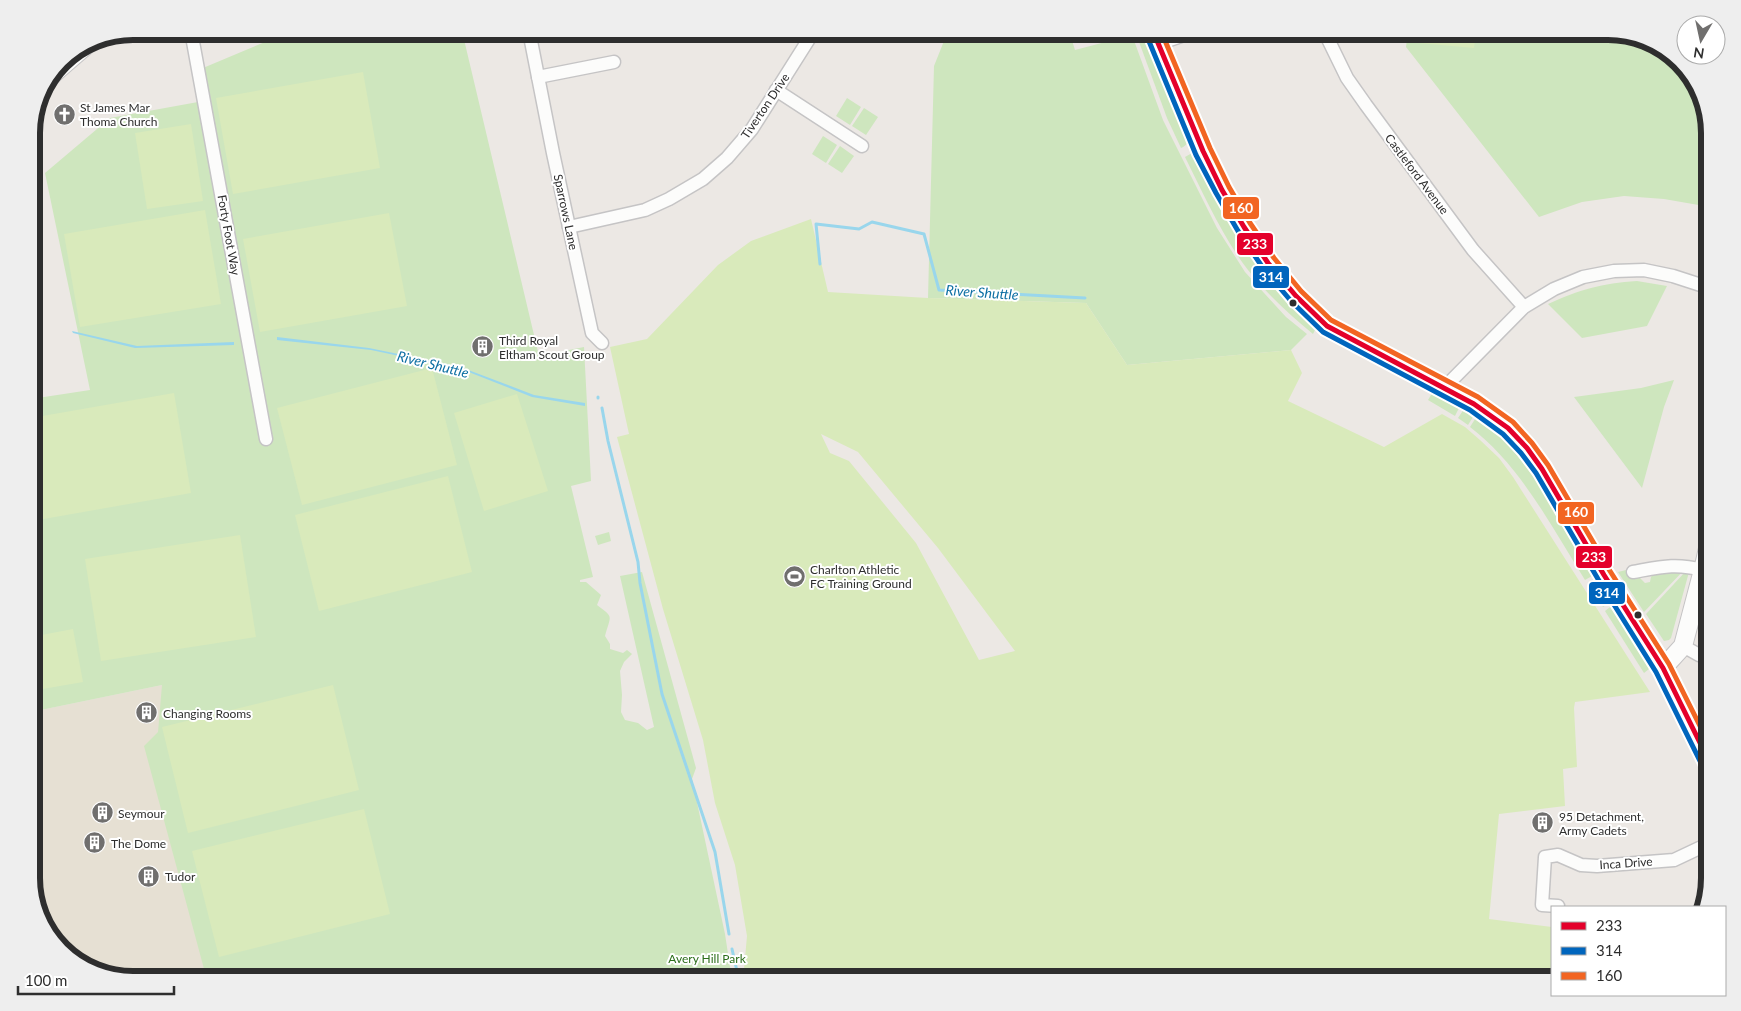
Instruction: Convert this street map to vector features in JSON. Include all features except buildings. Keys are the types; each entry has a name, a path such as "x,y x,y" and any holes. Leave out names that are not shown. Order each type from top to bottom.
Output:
{"main road":[{"path":"1157,40 1180,99 1215,175 1252,240 1270,267 1309,310 1327,326 1445,387 1494,417 1508,428 1527,448 1542,468 1604,575 1664,668 1701,745"},
{"path":"1664,668 1683,646 1701,581"}],"street":[{"name":"Forty Foot Way","path":"194,40 266,439"},
{"name":"Sparrows Lane","path":"531,40 592,333 602,343"},
{"name":"Tiverton Drive","path":"569,227 645,210 669,200 703,179 727,158 752,129 808,40"},
{"name":"Castleford Avenue","path":"1328,40 1347,78 1366,105 1473,250 1524,307"},
{"path":"538,77 614,62"},
{"path":"776,90 862,146"},
{"path":"1445,387 1524,307 1554,289 1583,277 1614,271 1644,270 1673,276 1701,285"},
{"path":"1633,572 1670,565 1701,569"},
{"path":"1683,646 1701,655"},
{"name":"Inca Drive","path":"1558,906 1542,905 1545,857 1558,855 1580,865 1597,866 1674,860 1701,847"}],"shaded area":[{"path":"162,685 422,971 133,971 109,968 97,964 76,952 59,935 52,924 45,908 40,884 40,710"}],"green space":[{"name":"Avery Hill Park","path":"264,40 464,40 539,356 584,347 591,481 571,486 593,577 580,580 580,582 586,582 601,595 597,605 610,617 605,636 610,644 610,649 623,653 627,650 632,654 624,662 620,671 621,712 625,720 638,723 647,730 654,727 620,576 642,572 696,768 692,779 725,934 731,971 205,971 144,746 158,732 162,685 40,710 40,398 90,390 45,173 110,118 209,100 203,68 265,42"},
{"path":"944,40 1072,40 1075,50 1113,40 1134,40 1163,120 1217,228 1245,272 1286,317 1307,334 1291,350 1127,365 1086,303 928,298 934,66"},
{"path":"1138,40 1149,40 1189,138 1181,148 1167,118"},
{"path":"1407,40 1620,41 1632,43 1654,52 1665,59 1685,81 1696,103 1701,127 1701,205 1664,199 1624,196 1582,202 1539,217 1406,47"},
{"path":"1418,40 1475,40 1474,48 1418,43"},
{"path":"363,72 380,168 233,194 216,98"},
{"path":"847,98 861,107 850,125 836,116"},
{"path":"864,108 878,117 866,135 852,126"},
{"path":"191,124 203,201 147,209 135,133"},
{"path":"823,136 837,145 826,163 812,154"},
{"path":"840,146 854,156 842,173 828,164"},
{"path":"1192,153 1197,154 1220,202 1257,264 1273,285 1316,328 1313,334 1287,312 1255,279 1230,244 1185,157"},
{"path":"205,210 221,304 80,327 64,234"},
{"path":"389,213 407,306 260,332 243,239"},
{"path":"811,219 828,292 928,298 1086,303 1127,365 1291,350 1302,373 1288,401 1384,447 1442,414 1465,427 1499,458 1513,477 1650,692 1575,702 1577,767 1563,769 1565,806 1499,814 1489,919 1551,927 1551,971 744,971 747,936 735,865 715,803 703,740 663,609 617,437 629,434 610,347 647,339 718,265 751,241","holes":["821,434 858,452 938,548 1015,651 979,660 916,543 849,461 830,453"]},
{"path":"1637,281 1667,286 1647,326 1582,338 1548,304 1591,288 1613,283"},
{"path":"432,368 457,465 302,505 277,408"},
{"path":"1674,380 1664,407 1642,488 1574,397 1641,388"},
{"path":"1434,390 1460,406 1455,416 1428,400"},
{"path":"174,393 191,493 40,520 40,416"},
{"path":"517,394 548,491 484,511 454,413"},
{"path":"1464,409 1473,413 1471,416 1473,417 1468,425 1458,418"},
{"path":"1477,416 1512,449 1541,487 1592,569 1589,571 1592,576 1585,580 1520,478 1505,460 1470,427"},
{"path":"448,476 472,572 319,611 295,515"},
{"path":"609,532 611,541 598,545 595,536"},
{"path":"240,535 256,637 101,661 85,559"},
{"path":"1685,569 1644,612 1618,572 1626,570 1631,577 1638,576 1645,583 1650,582 1654,573"},
{"path":"1686,571 1689,572 1671,638 1664,641 1646,614"},
{"path":"1594,579 1600,589 1603,587 1612,602 1603,607 1588,583"},
{"path":"1614,604 1650,664 1649,669 1644,673 1605,611"},
{"path":"73,629 83,682 40,689 40,635"},
{"path":"333,685 359,790 188,833 162,727"},
{"path":"364,809 390,914 219,957 192,851"}],"water":[{"path":"72,331 137,346 234,342 234,345 135,348 73,333"},
{"name":"River Shuttle","path":"277,337 369,348 423,359 463,368 534,395 585,403 585,406 532,397 461,369 371,350 277,340"}],"waterway":[{"name":"River Shuttle","path":"820,264 816,224 859,229 872,222 924,234 939,290 1085,298"},
{"path":"602,408 608,441 638,562 640,583 662,694 715,852 729,934"},
{"path":"732,949 737,971"}],"transit line":[{"name":"314","path":"1148,40 1196,155 1238,231 1263,268 1291,301 1323,332 1470,410 1503,434 1521,453 1536,473 1598,579 1656,672 1701,763"},
{"name":"233","path":"1157,40 1203,151 1222,190 1268,263 1296,296 1327,326 1474,404 1508,428 1527,448 1542,469 1604,575 1663,668 1701,745"},
{"name":"160","path":"1165,40 1210,148 1229,187 1250,223 1274,258 1301,291 1331,320 1478,397 1513,422 1548,465 1610,571 1669,664 1701,728"}],"place":[{"name":"St James Mar Thoma Church","path":"64,114"},
{"name":"Third Royal Eltham Scout Group","path":"483,347"},
{"name":"Charlton Athletic FC Training Ground","path":"794,576"},
{"name":"Changing Rooms","path":"147,713"},
{"name":"Seymour","path":"102,813"},
{"name":"95 Detachment, Army Cadets","path":"1543,823"},
{"name":"The Dome","path":"95,843"},
{"name":"Tudor","path":"149,876"}]}
